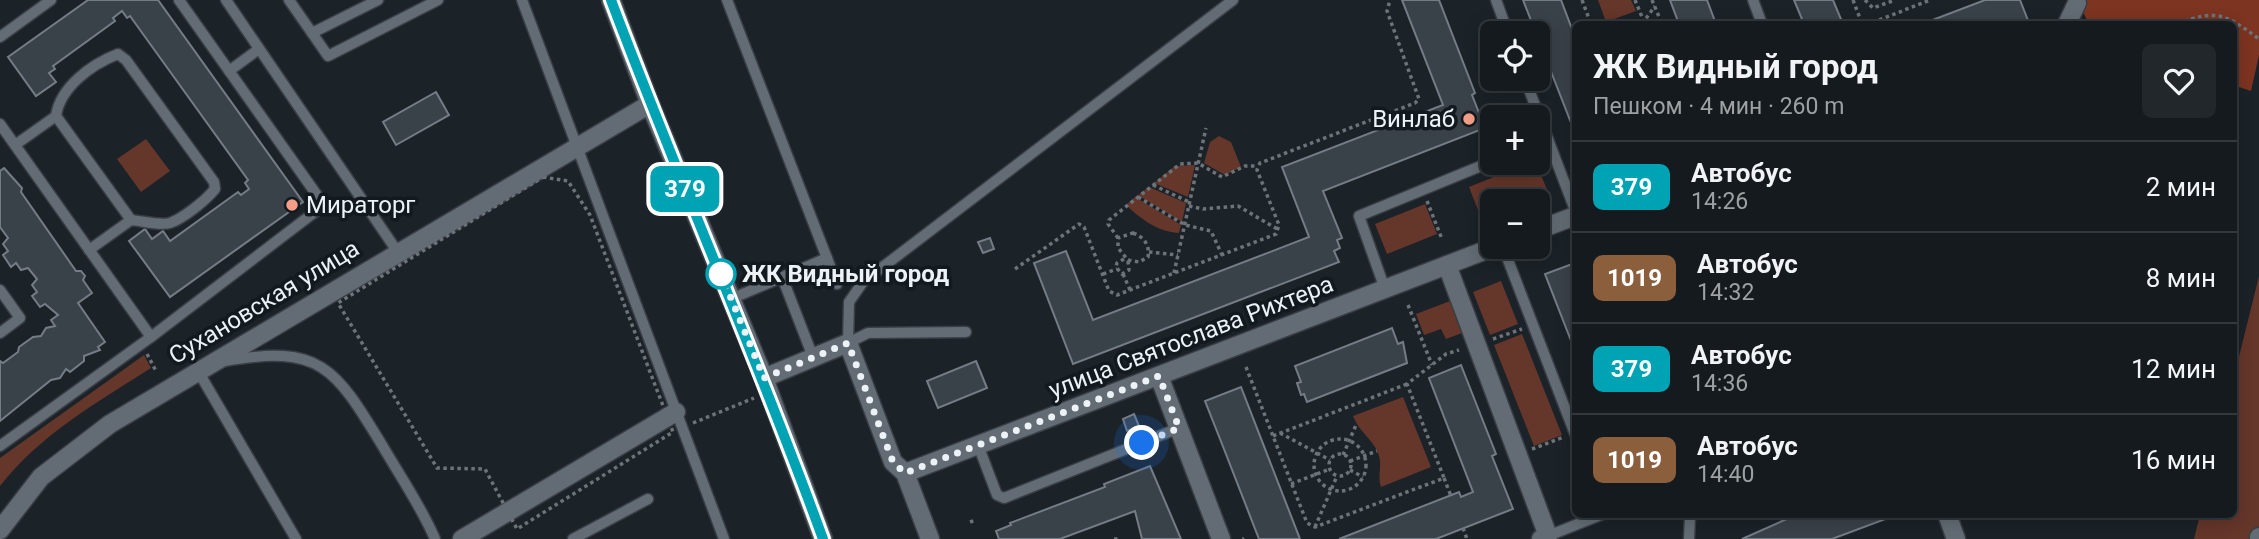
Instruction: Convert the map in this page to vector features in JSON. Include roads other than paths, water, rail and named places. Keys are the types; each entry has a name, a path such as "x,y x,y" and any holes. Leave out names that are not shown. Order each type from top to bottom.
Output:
{"street":[{"path":"611,0 650,104 766,384 823,539"},
{"path":"2068,21 2077,3"},
{"name":"Сухановская улица","path":"0,530 40,477 110,424 397,251 650,104"},
{"path":"1550,225 1572,217"},
{"name":"улица Святослава Рихтера","path":"905,473 1480,252"},
{"path":"1447,265 1518,454 1545,538"},
{"path":"766,384 813,357 848,343 893,462 905,473 930,539"},
{"path":"1159,376 1221,539"},
{"path":"462,539 675,422"},
{"path":"1948,518 1956,539"}],"lane":[{"path":"0,37 51,0"},
{"path":"0,446 151,337 320,208 319,198 179,0"},
{"path":"226,0 397,251"},
{"path":"289,0 328,56 438,0"},
{"path":"312,33 378,0"},
{"path":"522,0 675,422 724,539"},
{"path":"727,0 836,284"},
{"path":"966,332 868,333 848,343 849,302 863,282 1233,0"},
{"path":"1496,0 1504,21"},
{"path":"1752,0 1761,21"},
{"path":"229,71 259,49"},
{"path":"89,250 131,220 170,223 211,195 215,189 214,182 127,60 118,54 67,88 58,102 56,116 131,220"},
{"path":"15,145 56,116"},
{"path":"0,124 151,337"},
{"path":"1550,156 1572,204"},
{"path":"1385,289 1359,215 1480,166"},
{"path":"731,299 827,258"},
{"path":"1507,259 1571,435"},
{"path":"782,277 813,357"},
{"path":"0,290 20,318 0,332"},
{"path":"296,539 204,367 260,355 286,355 314,363 340,380 402,478 435,539"},
{"path":"978,445 997,495 1004,498 1179,428"},
{"path":"573,539 648,499"},
{"path":"1545,538 1593,518"},
{"path":"1689,539 1692,518"}],"place":[{"name":"Винлаб","path":"1469,119"},
{"name":"Мираторг","path":"292,205"},
{"name":"ЖК Видный город","path":"721,274"}]}
